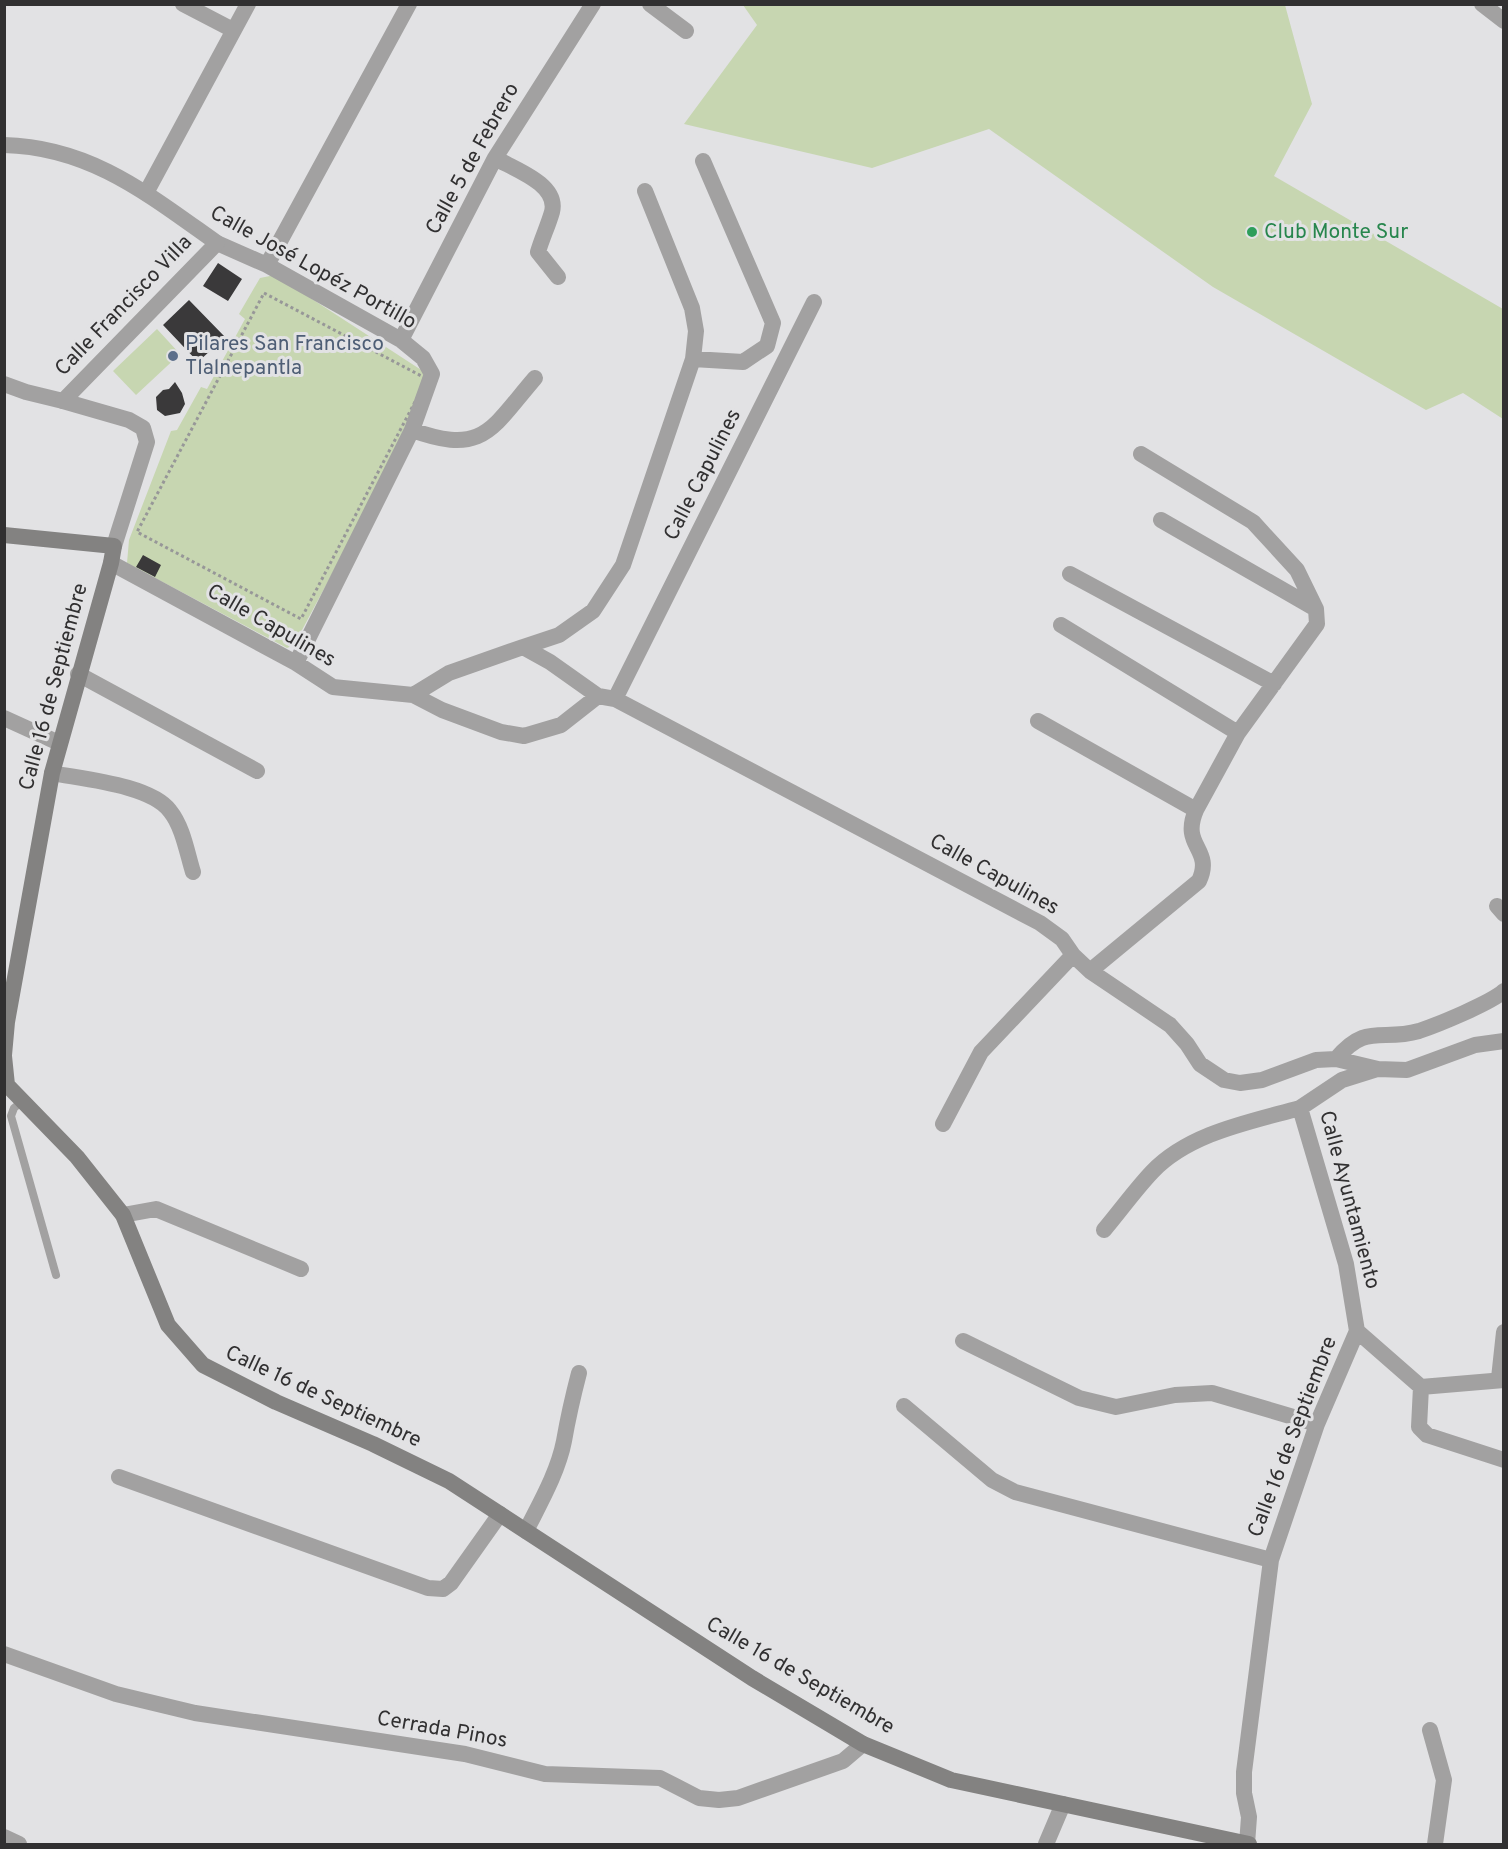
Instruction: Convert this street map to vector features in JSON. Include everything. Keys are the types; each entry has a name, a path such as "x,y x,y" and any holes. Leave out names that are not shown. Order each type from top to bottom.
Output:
{"main road":[{"path":"4,535 112,554"},
{"name":"Calle 16 de Septiembre","path":"112,554 52,773 7,1022 4,1056 6,1085 24,1100 77,1157 123,1215 168,1325 203,1365 276,1402 373,1444 450,1481 752,1678 863,1744 951,1780 1248,1844"}],"street":[{"path":"183,4 233,30"},
{"path":"146,193 248,4"},
{"path":"267,265 410,4"},
{"name":"Calle 5 de Febrero","path":"401,340 495,158 593,4"},
{"path":"650,4 686,32"},
{"path":"1482,4 1503,21"},
{"name":"Calle José Lopéz Portillo","path":"4,145 56,150 82,158 146,193 217,243 267,265 401,340 423,358 432,374 411,430 296,663"},
{"path":"495,158 543,186 552,196 553,210 538,252 558,277"},
{"path":"693,359 742,362 767,346 773,323 703,161"},
{"path":"413,695 449,673 559,635 593,611 622,565 693,359 696,331 692,309 645,191"},
{"name":"Calle Francisco Villa","path":"63,401 217,243"},
{"name":"Calle Capulines","path":"615,699 814,302"},
{"path":"411,430 437,439 468,441 494,425 536,378"},
{"path":"4,384 63,401"},
{"name":"Calle 16 de Septiembre","path":"63,401 129,420 143,428 147,442 112,554"},
{"path":"1090,971 1199,881 1203,871 1203,858 1190,834 1191,822 1196,810 1238,733 1317,624 1316,609 1297,570 1253,522 1141,454"},
{"path":"1161,520 1316,609"},
{"name":"Calle Capulines","path":"112,554 333,687 413,695 442,710 501,732 524,736 561,725 598,696 615,699 1040,923 1062,939 1073,955 1090,971 1170,1025 1187,1044 1200,1064 1224,1080 1240,1083 1262,1080 1316,1060 1336,1059 1378,1069 1407,1070 1475,1045 1503,1041"},
{"path":"1070,574 1274,684"},
{"path":"1061,625 1238,733"},
{"path":"523,647 550,662 598,696"},
{"path":"78,674 257,771"},
{"path":"4,718 59,743"},
{"path":"1038,721 1196,810"},
{"path":"52,773 126,788 159,801 170,811 193,872"},
{"path":"943,1124 981,1052 1073,955"},
{"path":"1336,1059 1350,1043 1365,1036 1418,1031 1503,991"},
{"name":"Calle Ayuntamiento","path":"1357,1331 1339,1234 1300,1108 1342,1080 1378,1069"},
{"path":"1104,1230 1153,1170 1177,1152 1229,1128 1300,1108"},
{"path":"123,1215 156,1209 301,1269"},
{"path":"1357,1331 1421,1387 1501,1379 1503,1332"},
{"name":"Calle 16 de Septiembre","path":"1248,1844 1250,1817 1244,1793 1244,1772 1271,1560 1317,1424 1357,1331"},
{"path":"963,1341 1079,1398 1116,1407 1175,1395 1212,1393 1317,1424"},
{"path":"526,1531 548,1485 564,1441 565,1424 579,1373"},
{"path":"1421,1387 1419,1427 1427,1435 1503,1460"},
{"path":"904,1406 992,1480 1015,1492 1271,1560"},
{"path":"119,1477 428,1588 443,1589 451,1583 500,1514"},
{"name":"Cerrada Pinos","path":"4,1654 116,1694 195,1713 465,1754 545,1774 660,1778 699,1798 719,1800 738,1798 843,1761 863,1744"},
{"path":"1430,1730 1444,1780 1435,1845"},
{"path":"1046,1845 1063,1804"},
{"path":"4,1838 19,1845"}],"lane":[{"path":"24,1100 14,1108 11,1116 56,1275"}],"path":[{"path":"264,293 427,379 301,619 137,532 264,293"}],"green space":[{"name":"Club Monte Sur","path":"743,5 1285,5 1312,104 1274,176 1503,309 1503,419 1463,393 1426,410 1213,287 989,129 872,168 684,124 757,25"},
{"path":"275,275 429,375 433,385 294,645 287,648 127,563 129,540 171,431 177,430 201,387 207,389 245,319 239,314 260,278"},
{"path":"157,329 180,354 136,395 113,371"}],"building":[{"path":"218,263 242,279 228,301 203,286"},
{"path":"189,300 225,337 198,362 163,325"},
{"path":"175,382 182,393 185,404 180,413 165,416 157,410 156,397"},
{"path":"143,555 161,565 155,577 136,567"}],"place":[{"name":"Club Monte Sur","path":"1252,232"},
{"name":"Pilares San Francisco Tlalnepantla","path":"173,356"}]}
